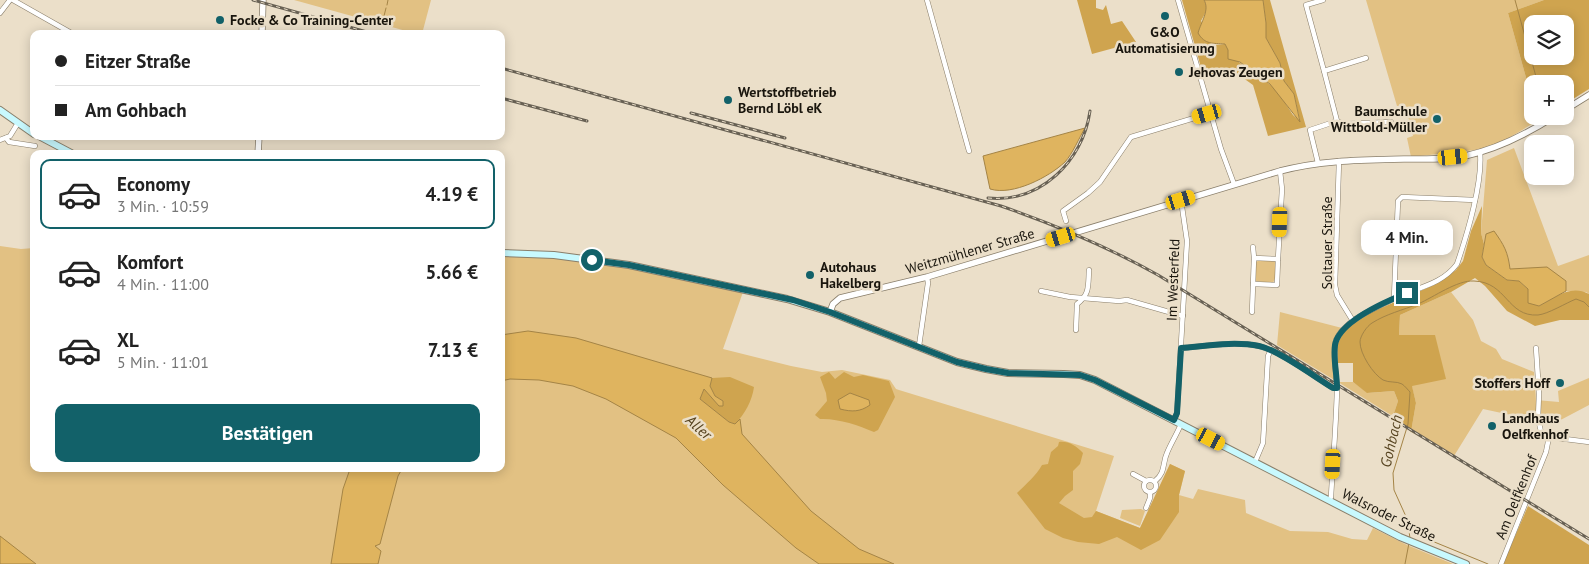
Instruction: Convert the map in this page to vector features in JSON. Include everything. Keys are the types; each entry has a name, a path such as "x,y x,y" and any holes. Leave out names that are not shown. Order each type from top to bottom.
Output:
{"main road":[{"path":"0,110 30,131"},
{"path":"46,140 65,150"},
{"name":"Walsroder Straße","path":"505,253 554,255 629,265 793,300 830,312 957,362 1008,373 1064,374 1095,380 1400,536 1466,564"}],"street":[{"path":"0,13 11,0 66,30"},
{"path":"262,30 263,0"},
{"path":"927,0 969,150"},
{"path":"1178,0 1221,149 1234,184"},
{"path":"1323,0 1306,5 1337,121"},
{"path":"1324,71 1366,58"},
{"path":"1574,104 1589,95"},
{"path":"1066,222 1063,211 1100,182 1131,138 1211,114"},
{"path":"1318,162 1310,130 1337,121 1344,124 1391,122"},
{"path":"0,140 6,138 18,123"},
{"name":"Weitzmühlener Straße","path":"830,312 833,304 840,298 927,278 1280,171 1318,162 1442,159 1480,152 1513,140 1539,125"},
{"path":"6,138 8,142 35,146"},
{"path":"1329,500 1331,497 1337,388 1335,344 1339,335 1353,321 1394,298 1433,283 1447,275 1453,268 1469,229 1481,160 1480,152"},
{"name":"Soltauer Straße","path":"1339,161 1335,285 1337,295 1353,321"},
{"path":"1253,284 1277,285 1282,189 1280,171"},
{"path":"1394,298 1398,201 1402,196 1475,200"},
{"name":"Im Westerfeld","path":"1174,420 1177,413 1187,241 1181,200"},
{"path":"1252,312 1253,247"},
{"path":"1254,258 1278,259"},
{"path":"1076,330 1077,304 1084,299 1088,291 1089,270"},
{"path":"919,346 928,284 927,278"},
{"path":"1041,291 1084,299 1127,300 1183,316"},
{"path":"1181,348 1259,346 1271,350 1333,388 1337,388"},
{"path":"1536,348 1539,394 1538,424 1541,432 1548,437 1589,442"},
{"path":"1255,462 1263,443 1268,356 1271,350"},
{"path":"1133,474 1146,480 1151,479 1154,481 1159,478 1165,467 1166,455 1182,424"},
{"name":"Am Oelfkenhof","path":"1501,564 1546,452 1548,437"},
{"path":"1146,480 1144,488 1150,492"},
{"path":"1150,492 1154,491 1156,487 1154,481"},
{"path":"1146,508 1150,492"}],"shaded area":[{"path":"294,0 431,0 423,30 403,30"},
{"path":"1077,0 1096,0 1096,8 1103,10 1106,5 1111,24 1122,21 1136,42 1092,54"},
{"path":"1182,0 1204,0 1206,8 1201,21 1214,45 1225,44 1236,60 1276,89 1293,115 1300,121 1294,94 1284,81 1280,63 1266,38 1263,0 1270,0 1306,127 1268,136 1253,85 1232,70 1204,78"},
{"path":"1366,0 1544,0 1508,13 1525,75 1524,125 1531,125 1500,143 1483,149 1411,157 1407,138 1413,136 1405,105 1397,106"},
{"path":"1544,0 1589,0 1589,89 1574,98 1574,75 1525,75 1508,13"},
{"path":"1514,148 1524,175 1524,185 1528,185 1558,266 1589,255 1589,294 1586,292 1566,291 1566,281 1519,269 1510,269 1505,249 1494,232 1486,234 1484,244 1481,233 1487,160"},
{"path":"1482,206 1481,233 1484,244 1482,257 1486,265 1507,280 1519,281 1528,289 1539,306 1569,291 1576,290 1589,294 1589,320 1560,320 1535,326 1507,311 1485,286 1475,278 1451,292 1400,315 1399,335 1435,335 1446,379 1412,386 1416,403 1411,432 1394,413 1398,401 1394,391 1367,393 1353,382 1353,363 1338,363 1337,345 1345,329 1372,312 1434,285 1456,270 1463,261 1471,231"},
{"path":"0,246 30,248 30,472 505,472 505,255 554,257 629,268 743,292 723,349 822,372 842,370 890,380 896,389 1114,456 1096,511 1140,528 1170,464 1185,471 1179,495 1193,499 1198,489 1245,500 1246,513 1290,531 1328,532 1352,539 1367,540 1373,528 1407,545 1453,564 0,564"},
{"path":"1259,260 1275,261 1277,264 1273,283 1255,281 1255,263"},
{"path":"1451,292 1473,320 1481,341 1496,349 1502,359 1534,372 1536,400 1559,402 1558,391 1589,378 1589,405 1553,424 1483,409 1454,456 1411,432 1416,403 1399,335 1400,315"},
{"path":"1280,312 1342,328 1337,337 1336,381 1277,345"},
{"path":"829,372 835,379 844,372 854,377 863,375 889,381 895,397 878,430 874,432 847,422 820,419 815,415 827,401 820,377"},
{"path":"730,377 754,387 748,407 735,424 729,422 700,399 704,389 719,406 723,401 715,396 710,386 712,378"},
{"path":"1338,382 1353,382 1368,393 1394,391 1398,401 1394,413 1391,415"},
{"path":"1059,442 1072,444 1083,453 1080,464 1073,471 1073,490 1059,503 1084,518 1092,517 1096,511 1140,528 1170,464 1185,471 1179,495 1179,512 1160,540 1141,550 1117,537 1099,544 1078,542 1063,538 1045,529 1017,493 1042,465 1048,464 1051,452 1058,446"},
{"path":"1528,506 1589,545 1589,564 1503,564"},
{"path":"1141,509 1145,511 1140,526 1120,518 1122,510"}],"water":[{"path":"1204,0 1263,0 1266,38 1280,63 1284,81 1294,94 1300,122 1270,84 1240,62 1228,59 1228,50 1225,44 1210,43 1203,40 1198,33 1206,12"},
{"path":"1085,128 1065,162 1050,174 1030,184 1009,190 990,189 983,156"},
{"path":"1494,231 1505,249 1510,269 1547,267 1566,281 1566,291 1539,306 1528,303 1528,289 1519,281 1507,280 1486,265 1482,257 1486,234"},
{"name":"Aller","path":"528,331 576,338 712,378 710,386 715,396 723,401 723,406 719,406 704,389 700,399 729,422 735,424 740,419 742,434 811,511 859,549 894,564 819,564 796,548 723,485 676,438 606,399 573,386 539,380 505,380 505,334"},
{"path":"850,393 869,400 870,405 856,411 840,409 838,400"},
{"path":"349,472 400,472 380,544 375,546 381,551 378,564 331,564 343,489"},
{"path":"0,536 36,564 0,564"}],"waterway":[{"path":"387,5 388,0"},
{"path":"1515,0 1536,75"},
{"path":"383,20 386,8"},
{"name":"Gohbach","path":"1410,539 1408,521 1394,490 1393,473 1408,424 1410,392 1400,383 1383,380 1371,369 1361,347 1360,340 1362,334 1372,323 1383,317 1418,304 1467,281 1485,283 1494,287 1520,311 1528,314 1538,315 1552,311 1576,299 1584,302 1589,307"},
{"path":"1410,532 1488,564"},
{"name":"Gohbach","path":"1405,564 1409,543"}],"railway":[{"path":"253,0 360,30"},
{"path":"505,69 1001,206 1081,237 1158,275 1589,539"},
{"path":"505,99 587,121"},
{"path":"988,198 1007,198 1025,194 1042,186 1056,175 1069,162 1079,146 1086,129 1090,111"},
{"path":"691,113 785,138"}],"place":[{"name":"G&O Automatisierung","path":"1165,16"},
{"name":"Focke & Co Training-Center","path":"220,20"},
{"name":"Jehovas Zeugen","path":"1179,72"},
{"name":"Wertstoffbetrieb Bernd Löbl eK","path":"728,100"},
{"name":"Baumschule Wittbold-Müller","path":"1437,119"},
{"name":"Autohaus Hakelberg","path":"810,275"},
{"name":"Stoffers Hoff","path":"1560,383"},
{"name":"Landhaus Oelfkenhof","path":"1492,426"}],"route":[{"path":"592,260 629,265 793,300 830,312 957,362 986,369 1008,373 1080,375 1095,380 1174,420 1177,413 1181,348 1236,345 1259,346 1271,350 1333,388 1337,388 1335,344 1339,335 1353,321 1394,298 1407,293"}]}
